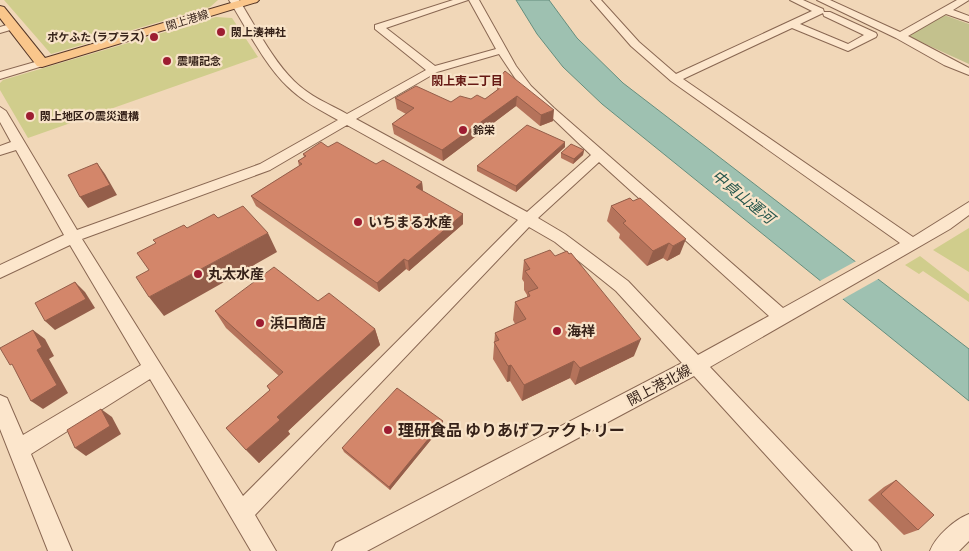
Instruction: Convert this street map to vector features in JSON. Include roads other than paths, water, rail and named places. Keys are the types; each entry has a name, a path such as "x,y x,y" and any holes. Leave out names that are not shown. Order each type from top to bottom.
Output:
{"main road":[{"name":"閖上港線","path":"42,63 236,2 253,0"},
{"path":"0,10 42,63"}],"street":[{"path":"433,70 379,27 462,0"},
{"path":"474,0 511,67 527,88 599,155 782,317"},
{"path":"596,0 634,44 675,79 912,244"},
{"path":"795,0 821,5 900,36 948,63 969,72"},
{"path":"900,36 964,0"},
{"path":"236,2 276,66 290,83 308,98 560,238 622,286 869,551"},
{"path":"675,79 792,24 821,5"},
{"path":"792,24 848,48 872,35 821,5"},
{"path":"945,10 969,19"},
{"path":"0,30 13,26"},
{"path":"0,272 73,237 265,166 433,70 502,50"},
{"path":"0,76 42,63"},
{"path":"0,111 73,237 264,551"},
{"path":"0,150 18,144"},
{"path":"241,514 528,219 599,155"},
{"name":"閖上港北線","path":"344,551 695,366 912,244 969,207"},
{"path":"18,450 152,368"},
{"path":"0,404 60,551"},
{"path":"942,551 969,525"}],"water":[{"name":"中貞山運河","path":"516,0 549,0 577,38 623,83 969,349 969,401 602,104 563,67 537,34"}],"place":[{"name":"閖上湊神社","path":"221,32"},
{"name":"ポケふた (ラプラス)","path":"154,37"},
{"name":"震嘯記念","path":"167,61"},
{"name":"閖上地区の震災遺構","path":"30,116"},
{"name":"鈴栄","path":"463,130"},
{"name":"いちまる水産","path":"358,222"},
{"name":"丸太水産","path":"198,274"},
{"name":"浜口商店","path":"260,323"},
{"name":"海祥","path":"557,331"},
{"name":"理研食品 ゆりあげファクトリー","path":"388,430"}],"district":[{"name":"閖上東二丁目","path":"467,81"}]}
